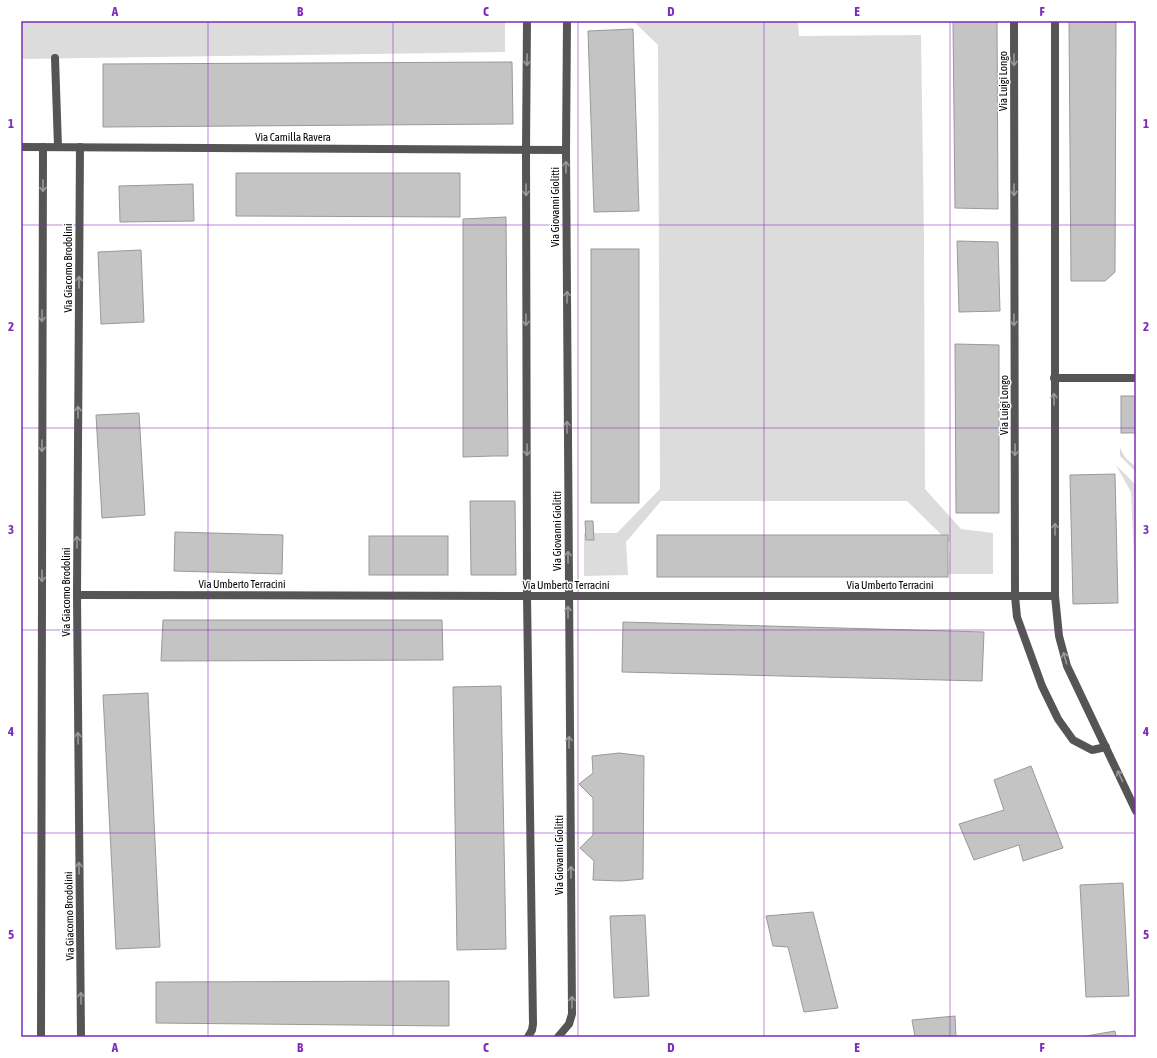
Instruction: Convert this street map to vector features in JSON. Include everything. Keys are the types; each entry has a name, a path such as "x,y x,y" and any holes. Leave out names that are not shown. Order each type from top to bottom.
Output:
{"street":[{"path":"527,21 527,596 533,1024 532,1030 528,1037"},
{"name":"Via Giovanni Giolitti","path":"558,1037 569,1024 572,1014 568,596 566,150 567,21"},
{"name":"Via Luigi Longo","path":"1014,21 1015,596 1018,617 1042,686 1058,719 1073,740 1092,750 1106,748"},
{"path":"1055,21 1055,596 1059,636 1067,666 1136,811"},
{"path":"55,58 58,147"},
{"name":"Via Camilla Ravera","path":"21,147 566,150"},
{"path":"41,1037 43,147"},
{"name":"Via Giacomo Brodolini","path":"80,147 77,595 81,1037"},
{"path":"1054,378 1136,378"},
{"name":"Via Umberto Terracini","path":"77,595 1055,596"}],"shaded area":[{"path":"21,21 505,21 505,52 21,59"},
{"path":"633,21 798,21 799,36 921,35 924,239 925,489 961,529 993,533 993,574 948,574 950,543 907,501 661,501 626,542 628,575 584,576 584,533 617,533 660,489 658,45"},
{"path":"1120,447 1126,458 1136,466 1136,472 1120,456"},
{"path":"1116,465 1136,485 1136,602 1131,492"}],"building":[{"path":"953,21 997,21 998,209 955,208"},
{"path":"1069,21 1116,22 1115,272 1105,281 1071,281"},
{"path":"633,29 639,211 594,212 588,31"},
{"path":"512,62 513,124 103,127 103,64"},
{"path":"236,173 460,173 460,217 236,216"},
{"path":"193,184 194,221 120,222 119,186"},
{"path":"506,217 508,456 463,457 463,219"},
{"path":"957,241 998,242 1000,311 959,312"},
{"path":"591,249 639,249 639,503 591,503"},
{"path":"141,250 144,322 101,324 98,252"},
{"path":"955,344 999,345 999,513 956,513"},
{"path":"1121,396 1136,396 1136,433 1121,433"},
{"path":"139,413 145,515 102,518 96,415"},
{"path":"1115,474 1118,603 1073,604 1070,475"},
{"path":"470,501 515,501 516,575 471,575"},
{"path":"585,521 593,521 594,540 586,540"},
{"path":"175,532 283,535 282,574 174,571"},
{"path":"657,535 948,535 948,577 657,577"},
{"path":"369,536 448,536 448,575 369,575"},
{"path":"163,620 442,620 443,660 161,661"},
{"path":"623,622 984,632 982,681 622,672"},
{"path":"501,686 506,949 457,950 453,687"},
{"path":"148,693 160,947 116,949 103,695"},
{"path":"619,753 644,756 643,879 621,881 593,880 594,861 580,848 593,835 593,798 579,784 593,773 592,756"},
{"path":"1031,766 1063,848 1023,861 1019,845 974,860 959,824 1004,810 994,780"},
{"path":"1123,883 1129,996 1086,997 1080,885"},
{"path":"813,912 838,1008 804,1012 788,947 773,946 766,916"},
{"path":"645,915 649,996 614,998 610,916"},
{"path":"449,981 449,1026 156,1023 156,982"},
{"path":"955,1016 956,1037 915,1037 912,1020"},
{"path":"1115,1031 1116,1037 1080,1037"}]}
